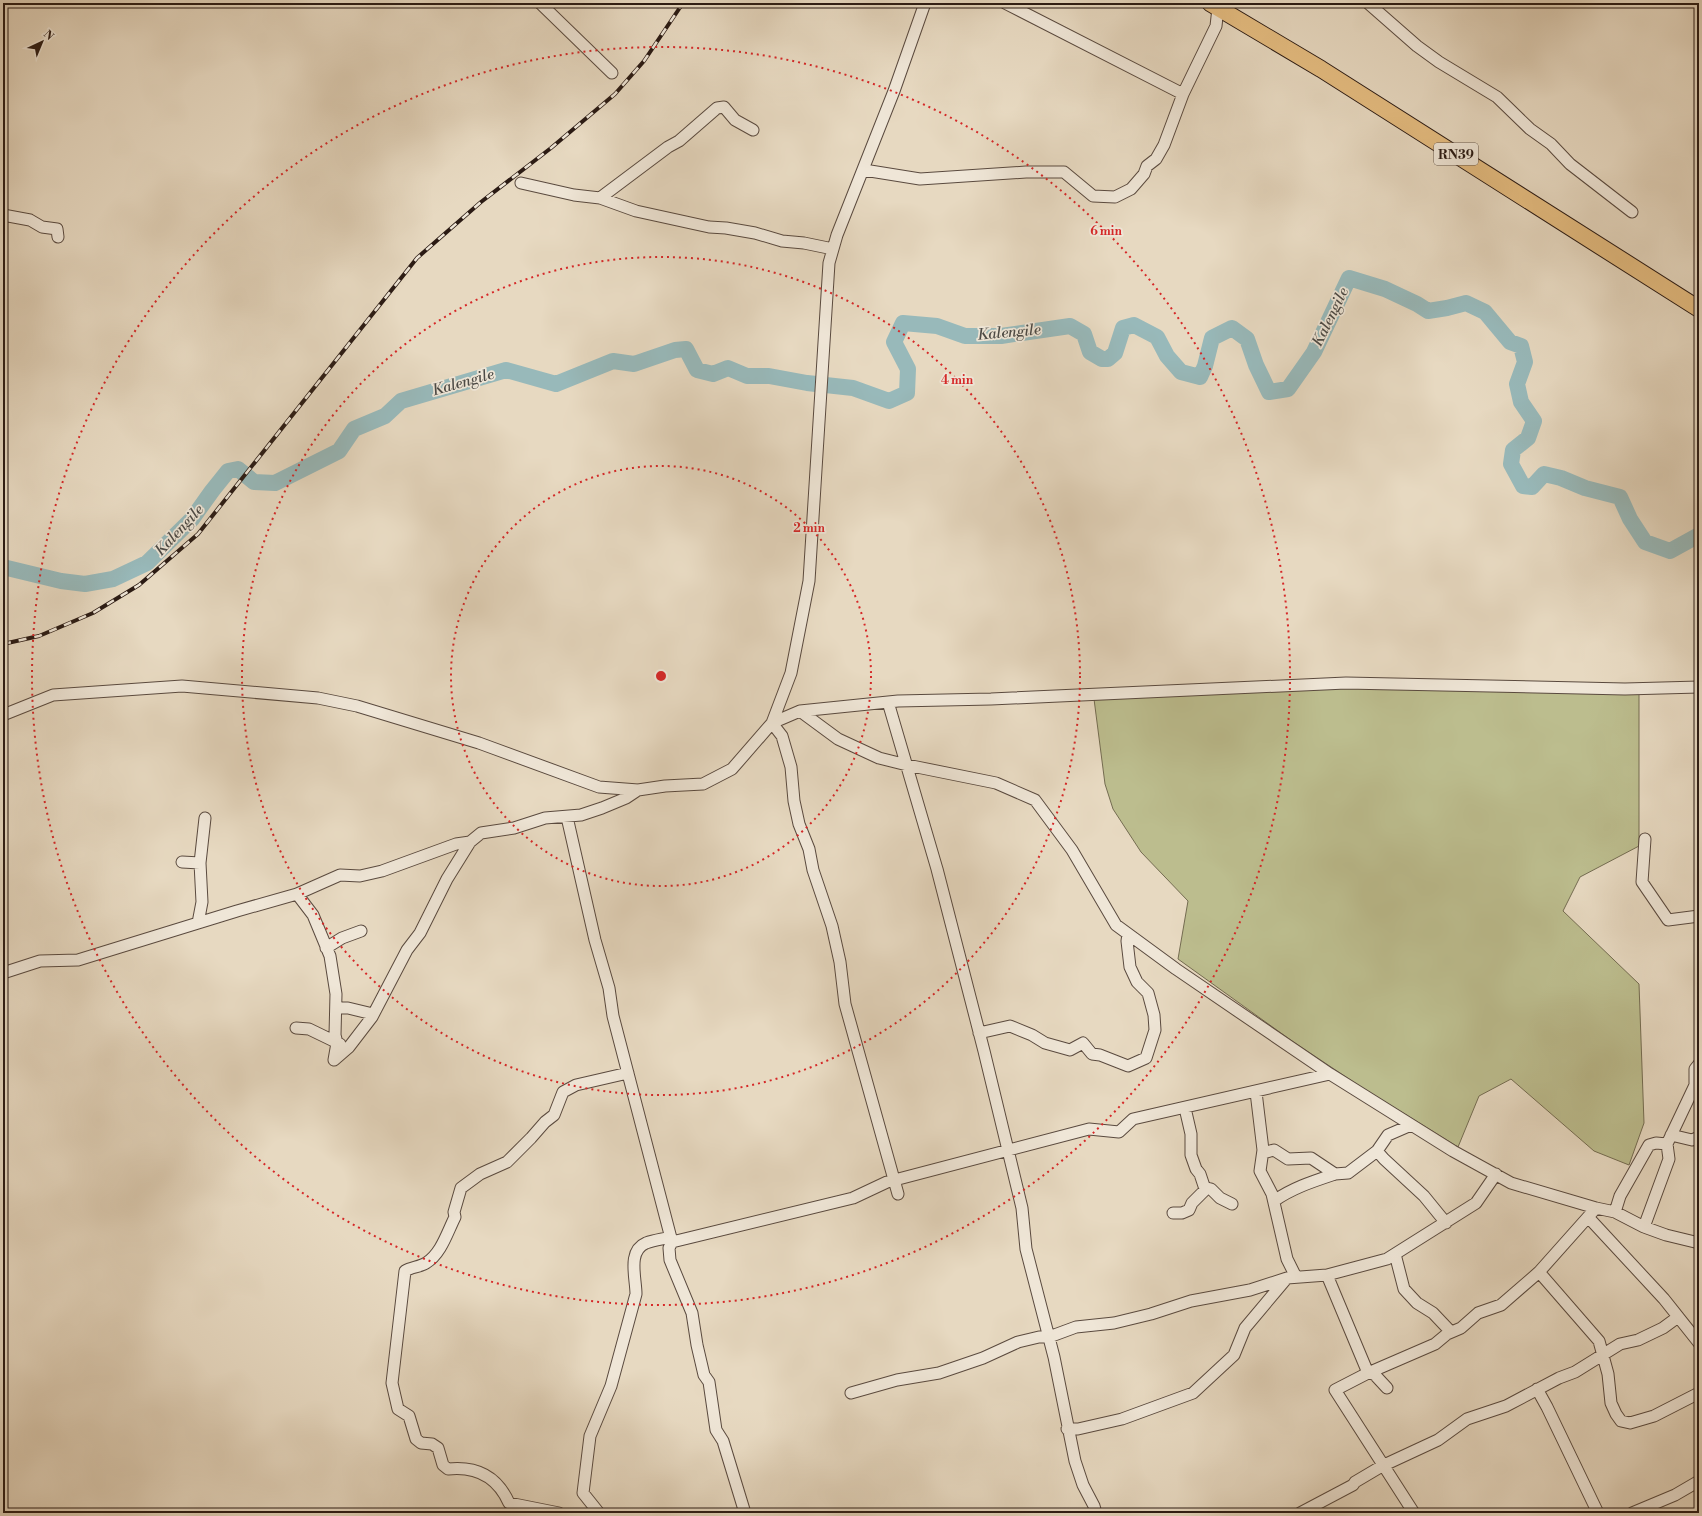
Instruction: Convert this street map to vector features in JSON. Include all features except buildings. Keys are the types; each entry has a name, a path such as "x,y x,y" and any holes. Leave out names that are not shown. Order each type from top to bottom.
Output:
{"highway":[{"name":"RN39","path":"1217,5 1699,308"}],"street":[{"path":"540,3 612,73"},
{"path":"3,715 53,695 182,686 318,698 358,706 479,743 599,787 638,790 665,786 703,784 732,769 772,723 791,673 809,581 829,263 837,235 894,91 925,3"},
{"path":"1005,3 1183,94"},
{"path":"1368,3 1439,62 1497,97 1530,129 1551,144 1570,164 1632,212"},
{"path":"864,170 920,179 1026,172 1064,172 1093,196 1115,197 1131,189 1144,174 1147,166 1156,159 1164,145 1183,94 1216,26 1217,5"},
{"path":"600,198 668,147 679,141 717,108 724,107 735,120 753,130"},
{"path":"521,183 574,195 600,198 636,210 709,227 748,231 782,241 804,243 833,249"},
{"path":"3,215 30,220 42,227 57,229 58,237"},
{"path":"772,723 800,711 888,702 991,699 1346,683 1625,689 1699,686"},
{"path":"888,702 938,869 1008,1150 1022,1208 1026,1249 1058,1374 1067,1428 1075,1461 1083,1486 1094,1506 1096,1513"},
{"path":"800,711 838,739 879,758 996,783 1035,800 1072,850 1116,925 1176,969 1330,1074 1453,1151 1511,1183 1596,1208 1615,1212 1644,1227 1699,1244"},
{"path":"772,723 782,736 784,742 790,767 794,801 799,824 810,849 813,870 832,926 840,962 845,1004 898,1194"},
{"path":"336,994 335,1035 337,1043 334,1060 349,1047 373,1014 407,950 420,933 447,879 470,842 481,833 514,828 545,818 581,815 626,798 638,790"},
{"path":"567,817 595,940 608,988 613,1016 671,1239 669,1248 670,1260 692,1313 702,1368 704,1375 709,1382 716,1430 723,1441 745,1513"},
{"path":"198,923 202,902 200,863 205,818"},
{"path":"1645,839 1642,882 1668,920 1699,916"},
{"path":"3,973 40,961 78,960 297,894 340,875 360,876 382,871 456,844 470,842"},
{"path":"182,862 200,863"},
{"path":"297,894 313,915 330,956 336,994 336,1008 348,1008 373,1014"},
{"path":"326,948 342,938 361,931"},
{"path":"979,1034 1010,1026 1032,1035 1045,1043 1070,1050 1084,1043 1092,1054 1100,1055 1128,1066 1146,1058 1155,1030 1154,1015 1148,992 1137,982 1130,967 1127,941 1128,934"},
{"path":"296,1028 309,1029 337,1043 349,1047"},
{"path":"1644,1227 1669,1159 1669,1140 1697,1086 1695,1069 1699,1064"},
{"path":"559,1513 509,1503 504,1493 492,1479 475,1470 460,1468 448,1469 443,1466 438,1448 432,1444 421,1443 416,1439 408,1416 398,1409 392,1383 405,1271 411,1267 425,1264 436,1254 455,1217 454,1212 461,1188 480,1174 506,1162 545,1122 554,1115 563,1092 576,1085 628,1073"},
{"path":"599,1513 583,1493 590,1436 611,1386 636,1294 634,1260 638,1248 646,1244 853,1198 894,1180 1089,1129 1119,1132 1134,1119 1330,1074"},
{"path":"1256,1092 1263,1153 1260,1171 1269,1186 1274,1201 1292,1278"},
{"path":"1185,1108 1191,1134 1191,1155 1204,1186 1211,1188 1220,1198 1232,1204"},
{"path":"1274,1201 1310,1182 1335,1174 1348,1173 1377,1151 1388,1135 1412,1125"},
{"path":"1615,1212 1620,1196 1649,1145 1669,1140 1692,1140 1699,1137"},
{"path":"1263,1153 1274,1150 1288,1159 1311,1158 1335,1174"},
{"path":"1377,1151 1424,1196 1446,1223"},
{"path":"851,1393 897,1380 939,1373 983,1358 1018,1342 1039,1337 1049,1337 1076,1326 1114,1323 1151,1314 1191,1301 1250,1290 1292,1278 1327,1274 1387,1258 1446,1223 1476,1203 1496,1174"},
{"path":"1173,1213 1182,1213 1189,1210 1192,1203 1207,1188"},
{"path":"1414,1513 1334,1390 1368,1373 1435,1344 1451,1332 1461,1328 1478,1314 1501,1305 1539,1272 1596,1208"},
{"path":"1588,1216 1664,1299 1699,1343"},
{"path":"1395,1254 1404,1289 1417,1303 1433,1313 1451,1332"},
{"path":"1539,1272 1599,1341 1608,1374 1611,1404 1621,1421 1630,1423 1654,1416 1699,1393"},
{"path":"1327,1274 1368,1373"},
{"path":"1067,1428 1078,1429 1122,1419 1193,1393 1234,1355 1245,1328 1292,1278"},
{"path":"1300,1513 1353,1485 1355,1482 1382,1466 1438,1440 1466,1419 1506,1406 1559,1378 1575,1372 1603,1355 1609,1349 1620,1344 1638,1340 1663,1328 1678,1317"},
{"path":"1368,1373 1374,1374 1387,1388"},
{"path":"1537,1389 1548,1407 1598,1513"},
{"path":"1632,1513 1675,1495 1699,1481"}],"green space":[{"path":"1347,687 1639,692 1639,846 1580,877 1563,911 1639,984 1644,1123 1629,1165 1594,1151 1511,1079 1479,1096 1458,1147 1361,1087 1292,1041 1178,959 1188,901 1141,852 1113,809 1105,784 1094,699"}],"waterway":[{"name":"Kalengile","path":"3,567 61,581 85,584 113,579 147,563 192,519 228,471 238,469 254,482 275,483 339,451 354,429 385,416 401,401 506,370 556,384 613,361 634,364 675,350 686,349 697,370 713,374 728,368 747,376 769,376 807,383 853,388 889,401 907,393 908,369 894,342 903,323 937,326 965,336 1001,336 1070,326 1084,334 1090,352 1102,359 1108,359 1115,353 1123,328 1134,325 1157,337 1167,356 1181,372 1200,377 1205,366 1212,338 1232,328 1247,339 1256,365 1269,392 1288,389 1314,352 1349,278 1385,289 1417,304 1428,311 1466,303 1485,312 1510,342 1521,346 1525,362 1517,384 1521,402 1534,421 1528,438 1513,450 1511,464 1523,486 1532,487 1544,474 1561,478 1585,488 1620,497 1630,519 1645,542 1670,551 1699,535"}],"railway":[{"path":"3,644 39,636 93,613 139,585 198,534 417,258 481,202 551,148 615,94 644,61 683,3"}]}
